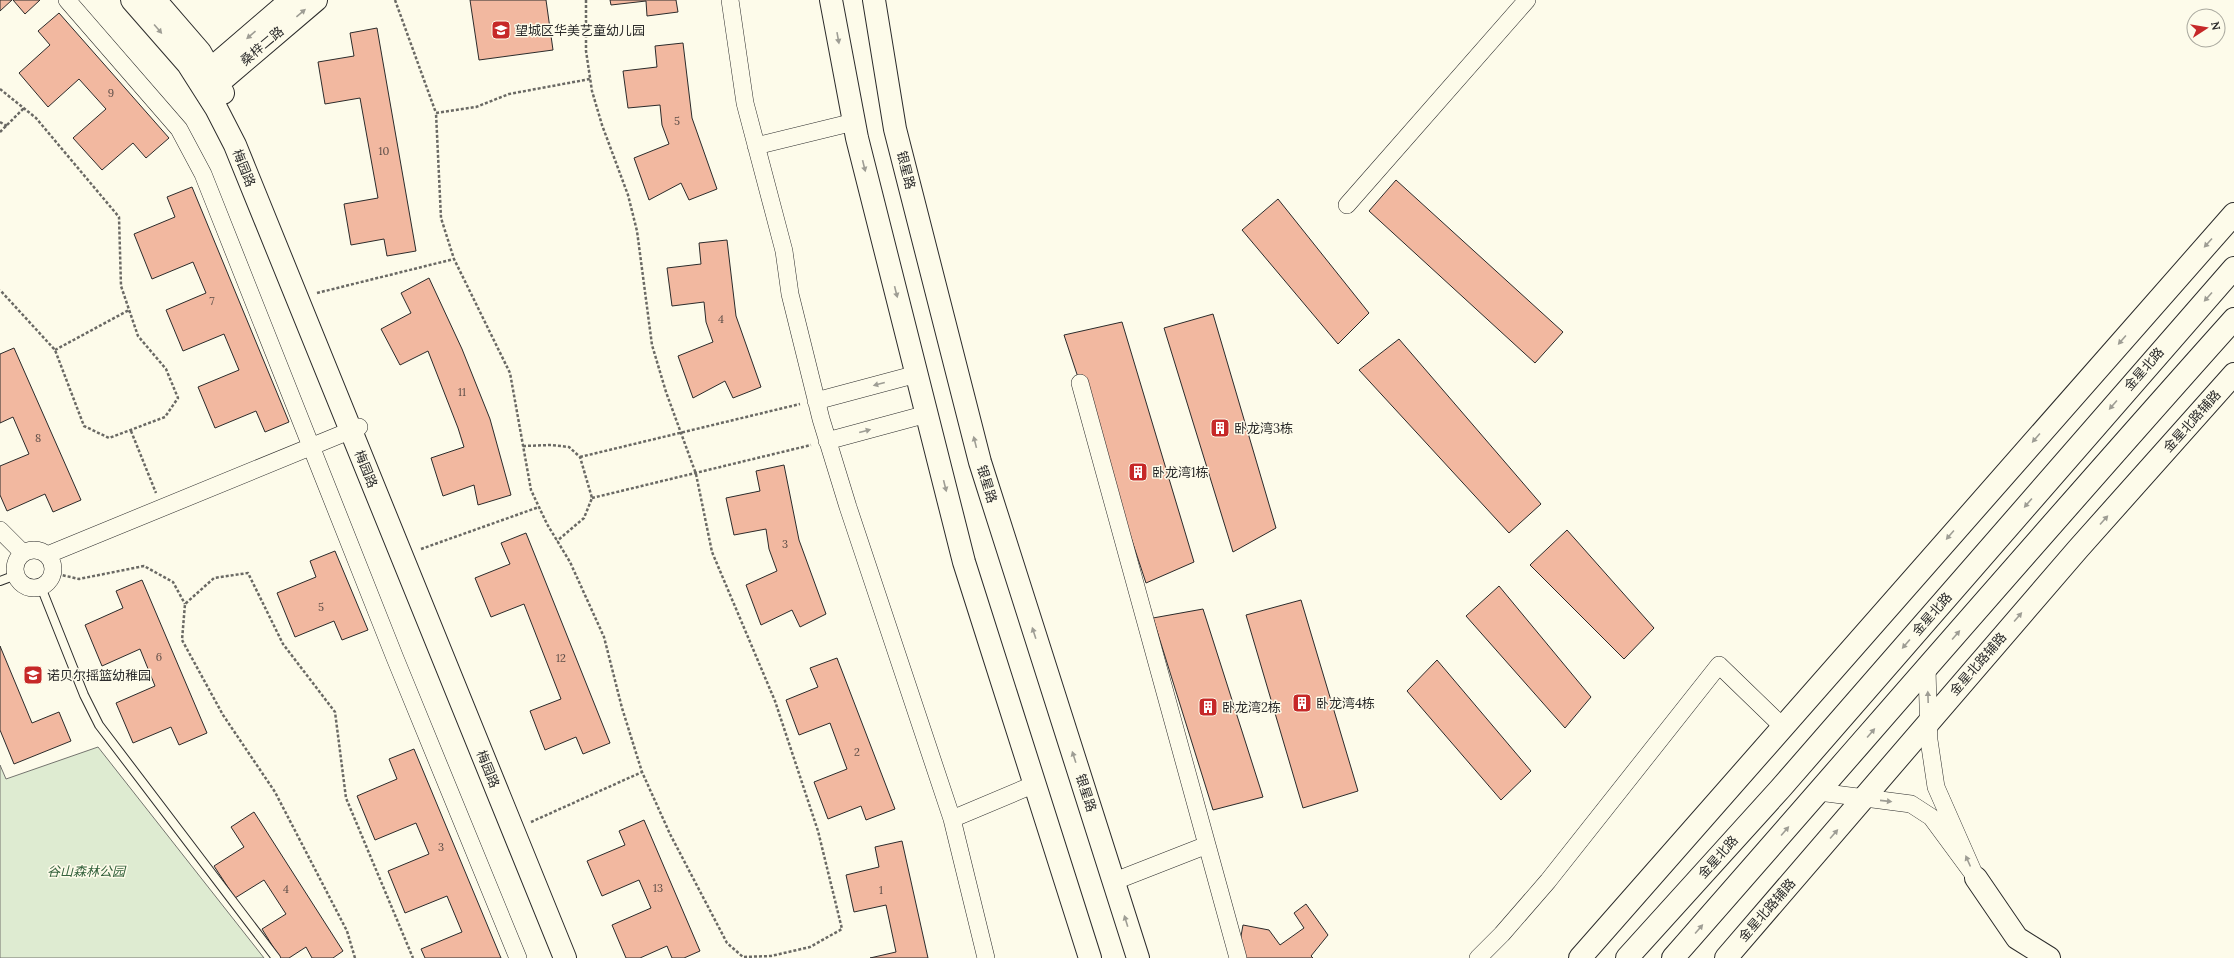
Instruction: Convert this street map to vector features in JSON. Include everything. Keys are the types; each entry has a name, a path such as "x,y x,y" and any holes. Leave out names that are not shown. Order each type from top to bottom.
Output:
{"main road":[{"name":"梅园路","path":"132,0 188,64 209,81 228,102 306,295 355,429 564,958"},
{"name":"梅园路","path":"155,0 200,52 209,81 235,145 355,429 410,553 574,958"},
{"name":"桑梓二路","path":"209,81 291,0"},
{"name":"桑梓二路","path":"209,81 316,0"},
{"path":"831,0 854,122 964,562 1090,958"},
{"name":"银星路","path":"874,0 895,129 980,462 1115,881 1138,958"},
{"path":"1580,958 2234,214"},
{"name":"金星北路","path":"1628,958 1780,789 2234,268"},
{"path":"1673,958 1927,669 2081,489 2234,319"},
{"name":"金星北路辅路","path":"1726,958 2073,555 2234,374"},
{"path":"1976,878 2017,938 2049,958"}],"street":[{"path":"67,0 179,129 203,174 398,666 518,958"},
{"path":"730,0 745,103 784,251 790,294 816,401 827,441 952,819 986,958"},
{"path":"1347,205 1527,0"},
{"path":"756,146 854,122"},
{"path":"816,401 917,374"},
{"path":"1080,383 1238,958"},
{"path":"827,441 927,414"},
{"path":"47,555 355,429"},
{"path":"0,530 24,553"},
{"path":"36,550 47,555 53,567 53,573 50,579 41,587 29,587 19,580 16,575 16,563 24,553 36,550"},
{"path":"1478,958 1502,934 1548,881 1719,665 1783,727"},
{"path":"1927,669 1929,721 1936,787 1976,878"},
{"path":"952,819 1035,784"},
{"path":"1819,792 1911,804 1931,817 1976,878"},
{"path":"1115,881 1207,845"}],"lane":[{"path":"0,581 16,575"},
{"path":"41,587 84,695 99,725 276,958"}],"path":[{"path":"395,0 436,113 441,218 454,259 510,373 531,490 557,541 570,562 604,637 622,708 642,772 670,834 727,943 743,957 771,956 810,947 842,929 818,831 775,701 712,552 696,474 683,433 666,392 652,345 637,231 628,195 602,125 590,79 586,51 586,0"},
{"path":"436,113 476,106 509,94 590,79"},
{"path":"0,89 36,118 119,217 121,286 138,336 166,369 178,398 165,417 109,438 84,426 55,350 0,290"},
{"path":"0,132 24,108"},
{"path":"0,122 7,126"},
{"path":"306,295 454,259"},
{"path":"55,350 129,310"},
{"path":"580,457 816,401"},
{"path":"131,431 162,508"},
{"path":"592,498 827,441"},
{"path":"523,446 551,445 569,448 580,457 592,498 584,518 557,541"},
{"path":"410,553 539,507"},
{"path":"53,573 79,579 144,566 173,582 185,604 182,640 223,714 275,792 347,932 356,958"},
{"path":"185,604 214,578 248,573 282,644 335,712 346,798 413,958"},
{"path":"521,827 642,772"}],"green space":[{"name":"谷山森林公园","path":"98,747 264,958 0,958 0,765 6,779"}],"building":[{"path":"0,0 12,0 0,11"},
{"path":"13,0 40,0 25,14"},
{"path":"470,0 546,0 553,50 479,60"},
{"path":"610,0 676,0 678,12 647,16 646,1 611,5"},
{"path":"59,13 169,138 146,158 133,143 102,170 73,138 106,109 79,79 48,107 19,73 50,45 38,31"},
{"path":"377,28 416,251 387,256 384,239 351,245 344,204 378,198 360,98 325,104 318,62 354,56 350,33"},
{"path":"683,43 692,118 717,189 689,200 681,183 649,200 634,158 669,144 662,125 660,105 628,108 623,71 657,67 655,46"},
{"path":"1396,180 1563,332 1535,363 1369,211"},
{"path":"192,187 289,422 265,432 256,411 215,428 198,387 239,370 224,334 183,351 166,310 206,293 193,262 152,279 134,234 175,217 167,197"},
{"path":"1278,199 1369,313 1338,344 1242,230"},
{"path":"727,240 736,316 761,387 733,398 725,381 693,398 678,356 713,342 706,322 704,302 672,306 667,268 701,264 699,243"},
{"path":"429,278 462,349 490,419 511,495 478,505 474,485 443,496 431,458 464,447 428,351 400,365 381,329 411,313 401,293"},
{"name":"卧龙湾3栋","path":"1213,314 1276,528 1233,552 1164,328"},
{"name":"卧龙湾1栋","path":"1122,322 1194,562 1146,583 1064,335"},
{"path":"1399,339 1541,504 1509,533 1359,370"},
{"path":"14,348 81,500 53,512 45,494 7,511 0,495 0,466 29,454 13,417 0,423 0,354"},
{"path":"784,465 799,540 826,614 800,627 792,610 761,625 746,585 777,571 769,549 766,529 734,535 726,498 760,491 756,471"},
{"path":"1567,530 1654,628 1624,659 1530,565"},
{"path":"526,533 610,743 583,754 576,737 545,750 530,711 561,699 524,604 491,617 475,578 510,564 501,543"},
{"path":"335,551 368,630 342,640 334,621 295,637 277,593 316,577 310,561"},
{"path":"142,580 207,733 179,745 171,727 133,743 116,703 155,686 140,649 102,666 85,625 123,608 116,591"},
{"path":"1499,586 1591,697 1565,728 1466,616"},
{"name":"卧龙湾4栋","path":"1301,600 1358,791 1303,808 1246,615"},
{"name":"卧龙湾2栋","path":"1203,609 1263,797 1213,810 1153,618"},
{"path":"0,646 32,723 59,712 71,741 14,764 0,730"},
{"path":"837,658 895,809 866,820 861,806 828,819 814,782 847,769 830,723 799,735 786,700 818,687 810,668"},
{"path":"1437,660 1531,771 1501,800 1407,691"},
{"path":"414,749 501,958 425,958 421,949 462,932 447,896 405,913 388,871 429,854 416,823 375,840 357,796 397,779 389,759"},
{"path":"254,812 343,951 333,958 312,958 306,947 289,958 280,958 262,929 286,914 264,880 235,898 214,866 244,847 231,827"},
{"path":"644,820 700,951 684,958 672,958 667,946 640,958 626,958 612,925 651,908 639,880 602,896 587,861 625,845 619,831"},
{"path":"902,841 928,958 870,958 896,952 886,905 854,912 846,875 879,867 875,847"},
{"path":"1306,904 1328,935 1311,956 1313,958 1237,958 1243,925 1269,930 1280,945 1304,928 1294,913"}],"place":[{"name":"望城区华美艺童幼儿园","path":"501,30"},
{"name":"卧龙湾3栋","path":"1220,428"},
{"name":"卧龙湾1栋","path":"1138,472"},
{"name":"诺贝尔摇篮幼稚园","path":"33,675"},
{"name":"卧龙湾4栋","path":"1302,703"},
{"name":"卧龙湾2栋","path":"1208,707"}]}
